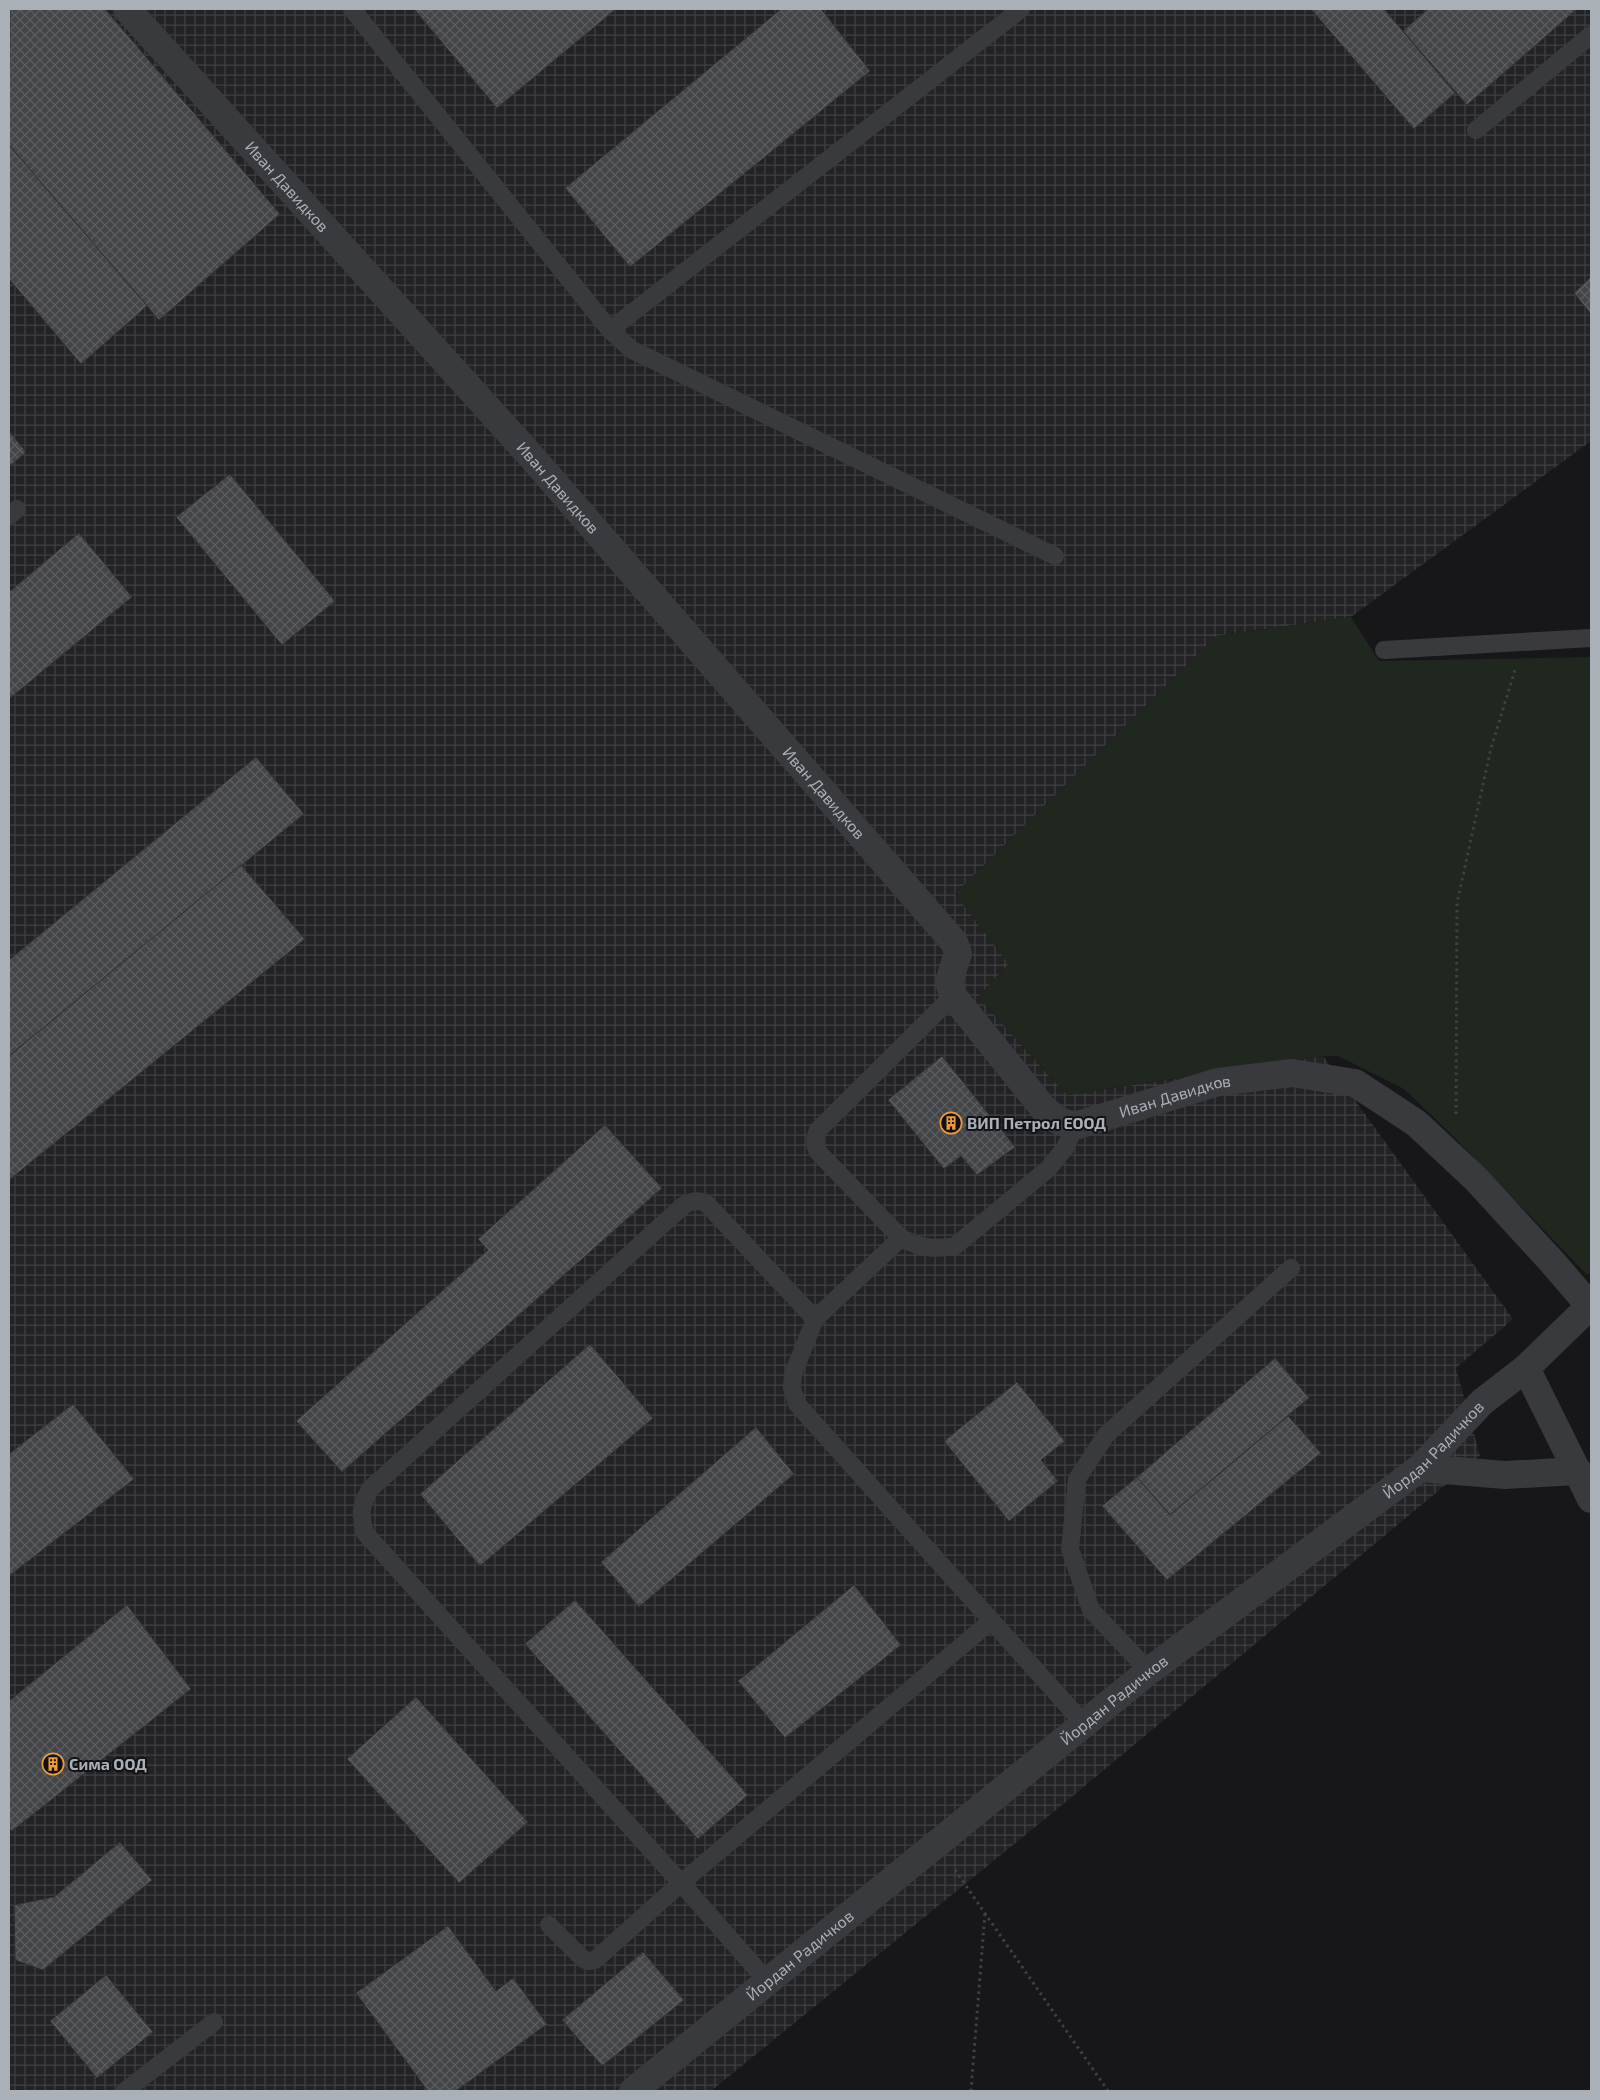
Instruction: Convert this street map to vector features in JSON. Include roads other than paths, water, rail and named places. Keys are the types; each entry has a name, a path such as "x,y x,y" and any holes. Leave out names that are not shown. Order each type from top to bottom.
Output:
{"street":[{"name":"Иван Давидков","path":"127,9 529,454 954,942 958,953 949,982 953,996"},
{"path":"953,996 1044,1108 1057,1120 1075,1126"},
{"name":"Иван Давидков","path":"1075,1126 1218,1082 1292,1073 1355,1083 1416,1123 1476,1179 1590,1305"},
{"name":"Йордан Радичков","path":"633,2091 1150,1672 1420,1468 1482,1402 1526,1368 1590,1305"},
{"path":"1526,1368 1585,1473 1591,1499"},
{"path":"1420,1468 1505,1475 1585,1473"}],"lane":[{"path":"352,9 610,330 632,350 1055,556"},
{"path":"610,330 1021,9"},
{"path":"1476,130 1591,35"},
{"path":"1384,650 1591,638"},
{"path":"953,996 818,1130 814,1144 818,1152 901,1238 920,1247 938,1249 955,1246 1048,1169 1065,1148 1075,1126"},
{"path":"768,1982 365,1533 361,1517 363,1502 370,1489 684,1205 692,1201 706,1203 815,1319"},
{"path":"901,1238 815,1319 793,1374 792,1388 797,1404 1085,1725"},
{"path":"1150,1672 1091,1610 1070,1549 1077,1479 1106,1435 1291,1268"},
{"path":"549,1925 583,1959 595,1960 681,1883 991,1621"},
{"path":"125,2091 214,2022"}],"place":[{"name":"ВИП Петрол ЕООД","path":"951,1123"},
{"name":"Сима ООД","path":"53,1764"}]}
